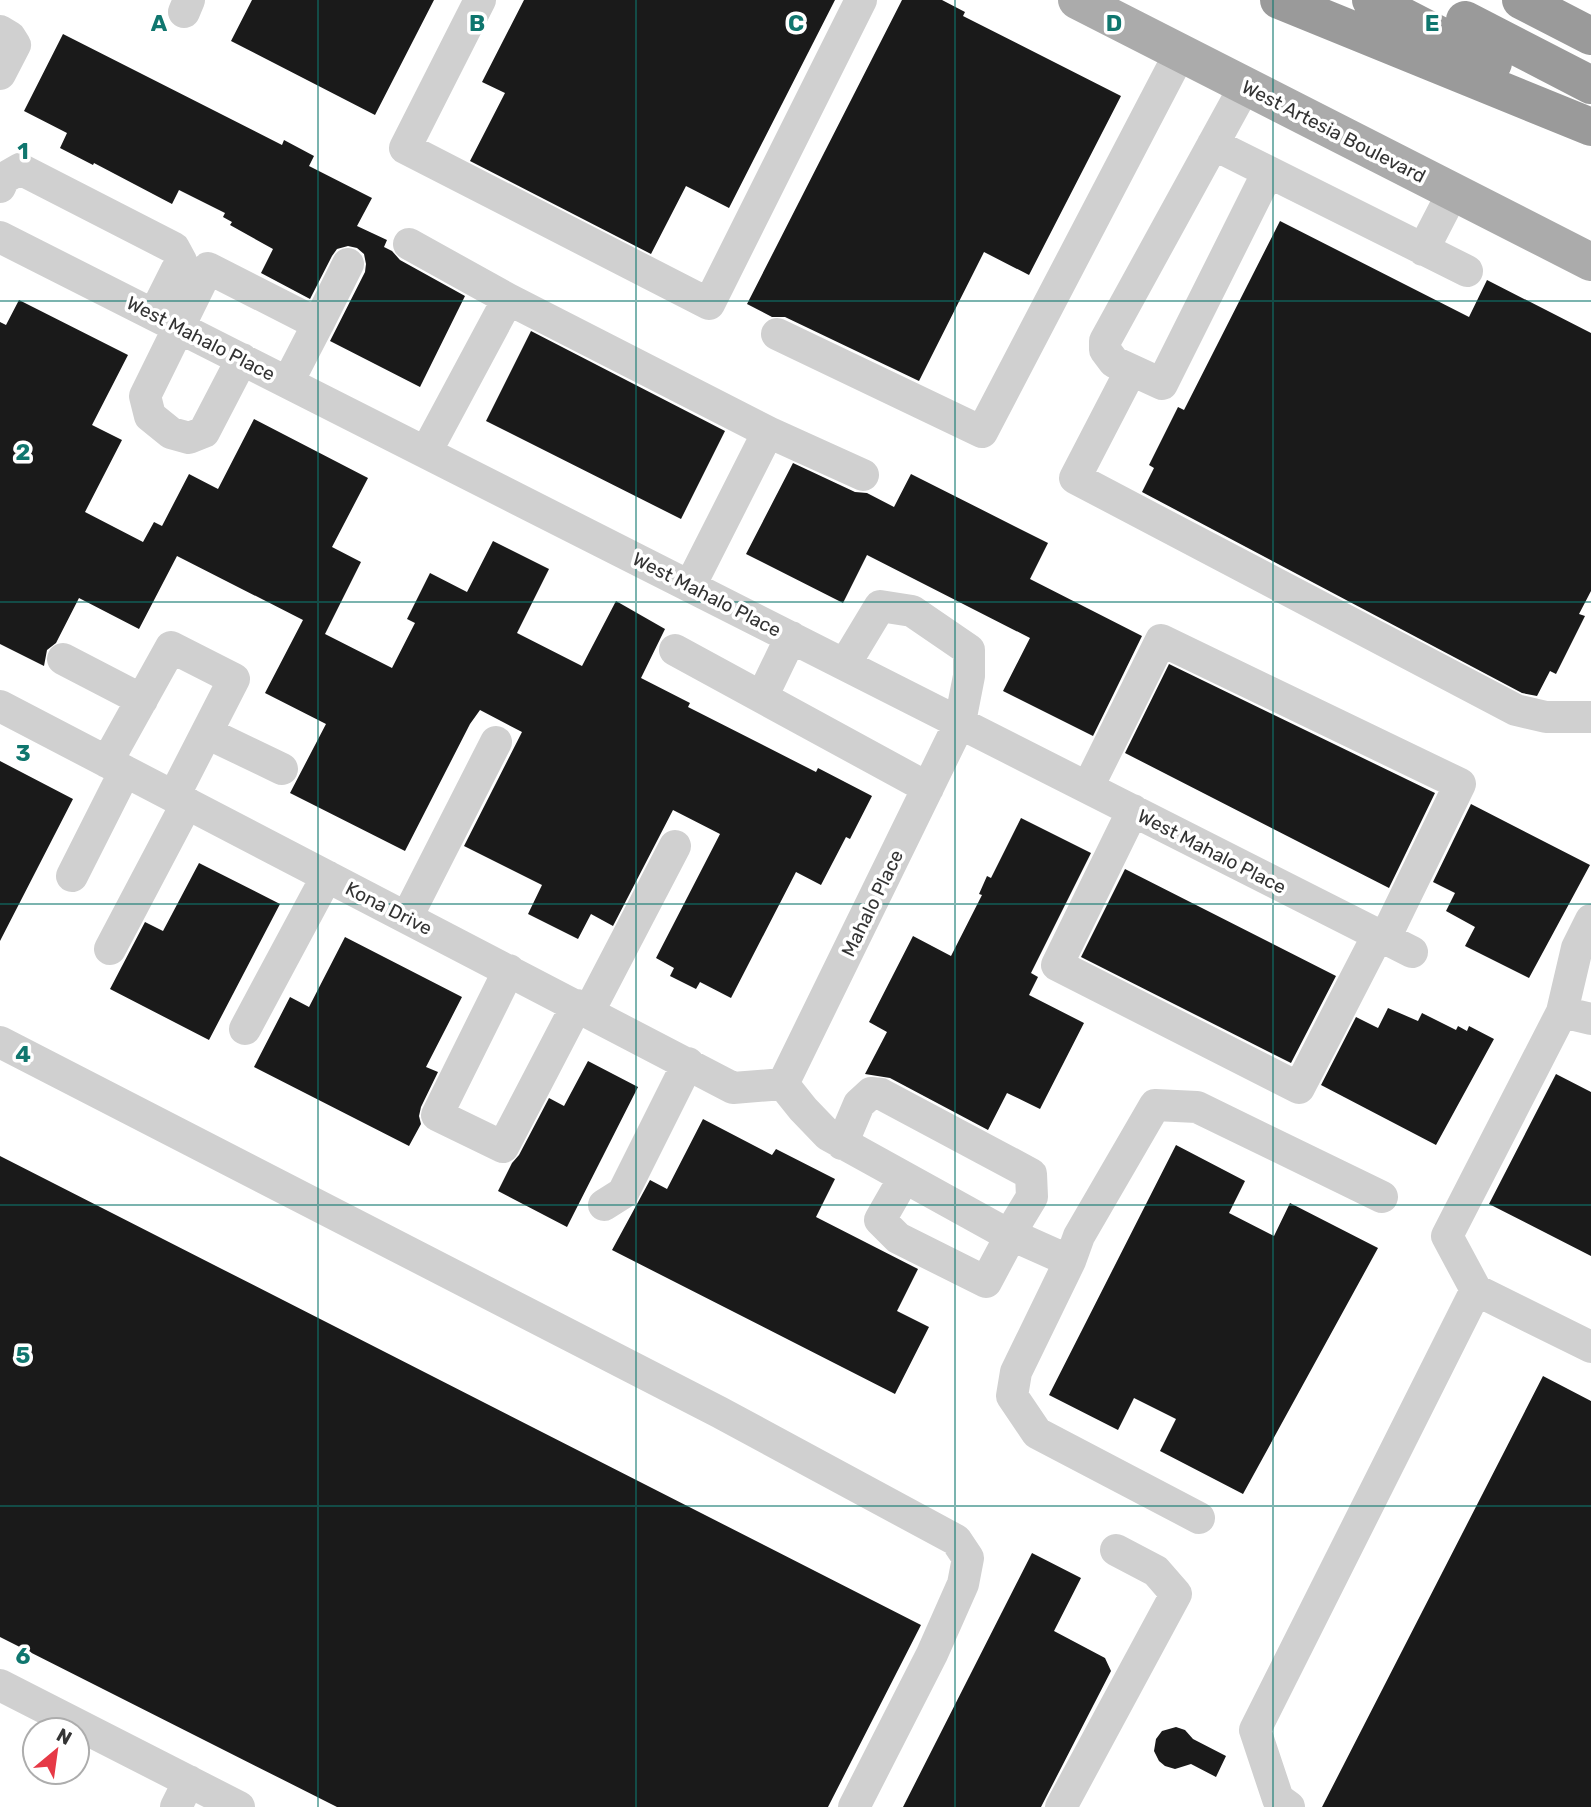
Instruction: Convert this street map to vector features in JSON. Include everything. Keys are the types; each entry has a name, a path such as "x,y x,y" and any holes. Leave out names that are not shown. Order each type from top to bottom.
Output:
{"highway":[{"path":"1279,0 1591,127"},
{"path":"1371,0 1591,114"},
{"path":"1425,0 1591,85"},
{"path":"1472,0 1591,61"},
{"path":"1521,0 1591,36"},
{"path":"1570,0 1591,14"}],"main road":[{"name":"West Artesia Boulevard","path":"1077,0 1591,262"}],"street":[{"path":"480,0 405,148 709,304 861,0"},
{"path":"0,74 15,45 5,34"},
{"path":"777,334 982,432 1180,52"},
{"path":"1245,86 1105,341 1105,351 1114,362 1162,384 1268,172"},
{"path":"1213,144 1467,271"},
{"path":"0,187 4,178 20,169 174,248 181,261 145,396 150,416 171,433 189,438 204,432 242,359"},
{"path":"1423,250 1453,192"},
{"name":"West Mahalo Place","path":"0,238 1392,942"},
{"path":"409,244 508,299 768,432 863,475"},
{"path":"288,382 348,264"},
{"path":"166,321 208,268 318,324"},
{"path":"426,452 508,299"},
{"path":"1131,370 1075,478 1516,710 1546,717 1591,717"},
{"path":"690,586 768,432"},
{"name":"Mahalo Place","path":"783,1084 960,722 969,676 970,650 912,611 880,606 845,664"},
{"path":"762,697 791,637"},
{"path":"1088,787 1161,640 1460,784 1392,942 1299,1088 1057,965 1133,810"},
{"path":"72,877 142,700 171,647 234,679 206,733 180,800 110,949"},
{"path":"675,650 928,788"},
{"path":"63,659 142,700"},
{"name":"Kona Drive","path":"0,706 733,1088 783,1084"},
{"path":"206,733 282,769"},
{"path":"407,917 496,741"},
{"path":"509,970 437,1115 503,1147 675,846"},
{"path":"245,1030 327,876"},
{"path":"1591,920 1577,948 1577,1016 1447,1236 1476,1290 1591,1347"},
{"path":"0,1042 707,1406 956,1540 968,1558 963,1584 932,1654 854,1807"},
{"path":"604,1205 623,1193 688,1063"},
{"path":"783,1084 828,1135 1010,1235 1070,1261"},
{"path":"842,1143 859,1104 871,1093 880,1094 1031,1174 1032,1197 986,1282 898,1238 880,1220 904,1178"},
{"path":"1199,1518 1038,1433 1012,1396 1016,1372 1070,1261 1079,1236 1156,1105 1197,1107 1382,1198"},
{"path":"1289,1807 1278,1799 1255,1730 1476,1290"},
{"path":"1061,1807 1176,1594 1156,1571 1116,1550"},
{"path":"0,1685 183,1794 239,1807"}],"building":[{"path":"252,0 434,0 375,115 231,41"},
{"path":"524,0 835,0 729,208 686,186 651,254 470,161 505,93 482,82"},
{"path":"902,0 942,0 965,12 963,16 1121,96 1029,275 984,252 919,381 785,317 772,317 747,304"},
{"path":"63,34 282,145 284,140 314,156 309,166 372,198 357,226 387,240 384,247 400,260 465,296 420,387 330,341 365,272 364,254 357,248 348,246 337,249 310,299 261,273 273,249 230,225 232,222 223,217 225,213 179,190 172,204 60,148 67,133 24,111"},
{"path":"1280,221 1469,317 1487,280 1591,333 1591,591 1579,614 1585,616 1556,674 1550,671 1537,696 1522,693 1142,492 1154,468 1149,465 1178,407 1184,410"},
{"path":"19,300 128,355 92,425 122,440 85,512 143,542 154,522 162,526 189,474 218,489 254,419 368,478 332,547 361,562 325,634 392,668 415,623 407,619 430,573 467,592 493,541 549,569 517,633 582,666 616,601 665,629 641,678 690,703 688,707 816,772 818,768 872,796 850,839 846,837 821,885 796,872 731,998 700,982 696,989 670,976 674,968 656,958 720,834 673,810 613,926 591,914 578,939 528,914 542,885 464,846 522,732 480,710 470,724 405,851 290,793 326,724 265,693 303,620 177,556 139,629 79,598 56,643 47,650 44,666 0,644 0,322 6,325"},
{"path":"531,331 725,431 681,519 486,421"},
{"path":"793,463 894,507 911,474 1048,543 1030,579 1142,636 1093,736 1003,691 1030,638 867,555 843,603 746,554"},
{"path":"1169,664 1435,793 1389,888 1125,753"},
{"path":"0,761 73,799 0,941"},
{"path":"1471,804 1590,865 1529,978 1465,946 1475,927 1446,911 1455,893 1433,882"},
{"path":"1021,818 1091,853 1031,973 1038,977 1029,995 1084,1023 1040,1109 1007,1093 988,1130 890,1078 865,1074 887,1032 869,1022 913,936 951,956 982,895 979,894 987,876 991,878"},
{"path":"199,863 280,904 209,1040 110,989 145,922 163,931"},
{"path":"1125,869 1336,976 1291,1063 1081,957"},
{"path":"345,937 462,997 426,1067 438,1072 421,1107 421,1124 409,1146 254,1067 290,997 309,1007"},
{"path":"1388,1008 1418,1021 1422,1013 1456,1030 1458,1026 1467,1031 1469,1026 1494,1039 1436,1145 1321,1085 1356,1017 1378,1028"},
{"path":"588,1061 638,1087 567,1227 498,1191 549,1098 564,1106"},
{"path":"1556,1074 1591,1092 1591,1256 1489,1204"},
{"path":"703,1119 772,1155 776,1149 835,1179 816,1217 918,1269 897,1311 929,1327 895,1394 612,1250 650,1180 667,1189"},
{"path":"1176,1145 1245,1181 1229,1213 1274,1236 1290,1203 1378,1248 1243,1494 1160,1451 1176,1419 1134,1398 1118,1430 1049,1395"},
{"path":"0,1156 921,1625 828,1807 337,1807 0,1637"},
{"path":"1543,1376 1591,1401 1591,1807 1322,1807"},
{"path":"1032,1553 1081,1578 1054,1631 1105,1658 1111,1671 1041,1807 903,1807"},
{"path":"1176,1727 1226,1756 1216,1777 1191,1764 1175,1769 1159,1761 1154,1751 1156,1739 1162,1731"}]}
